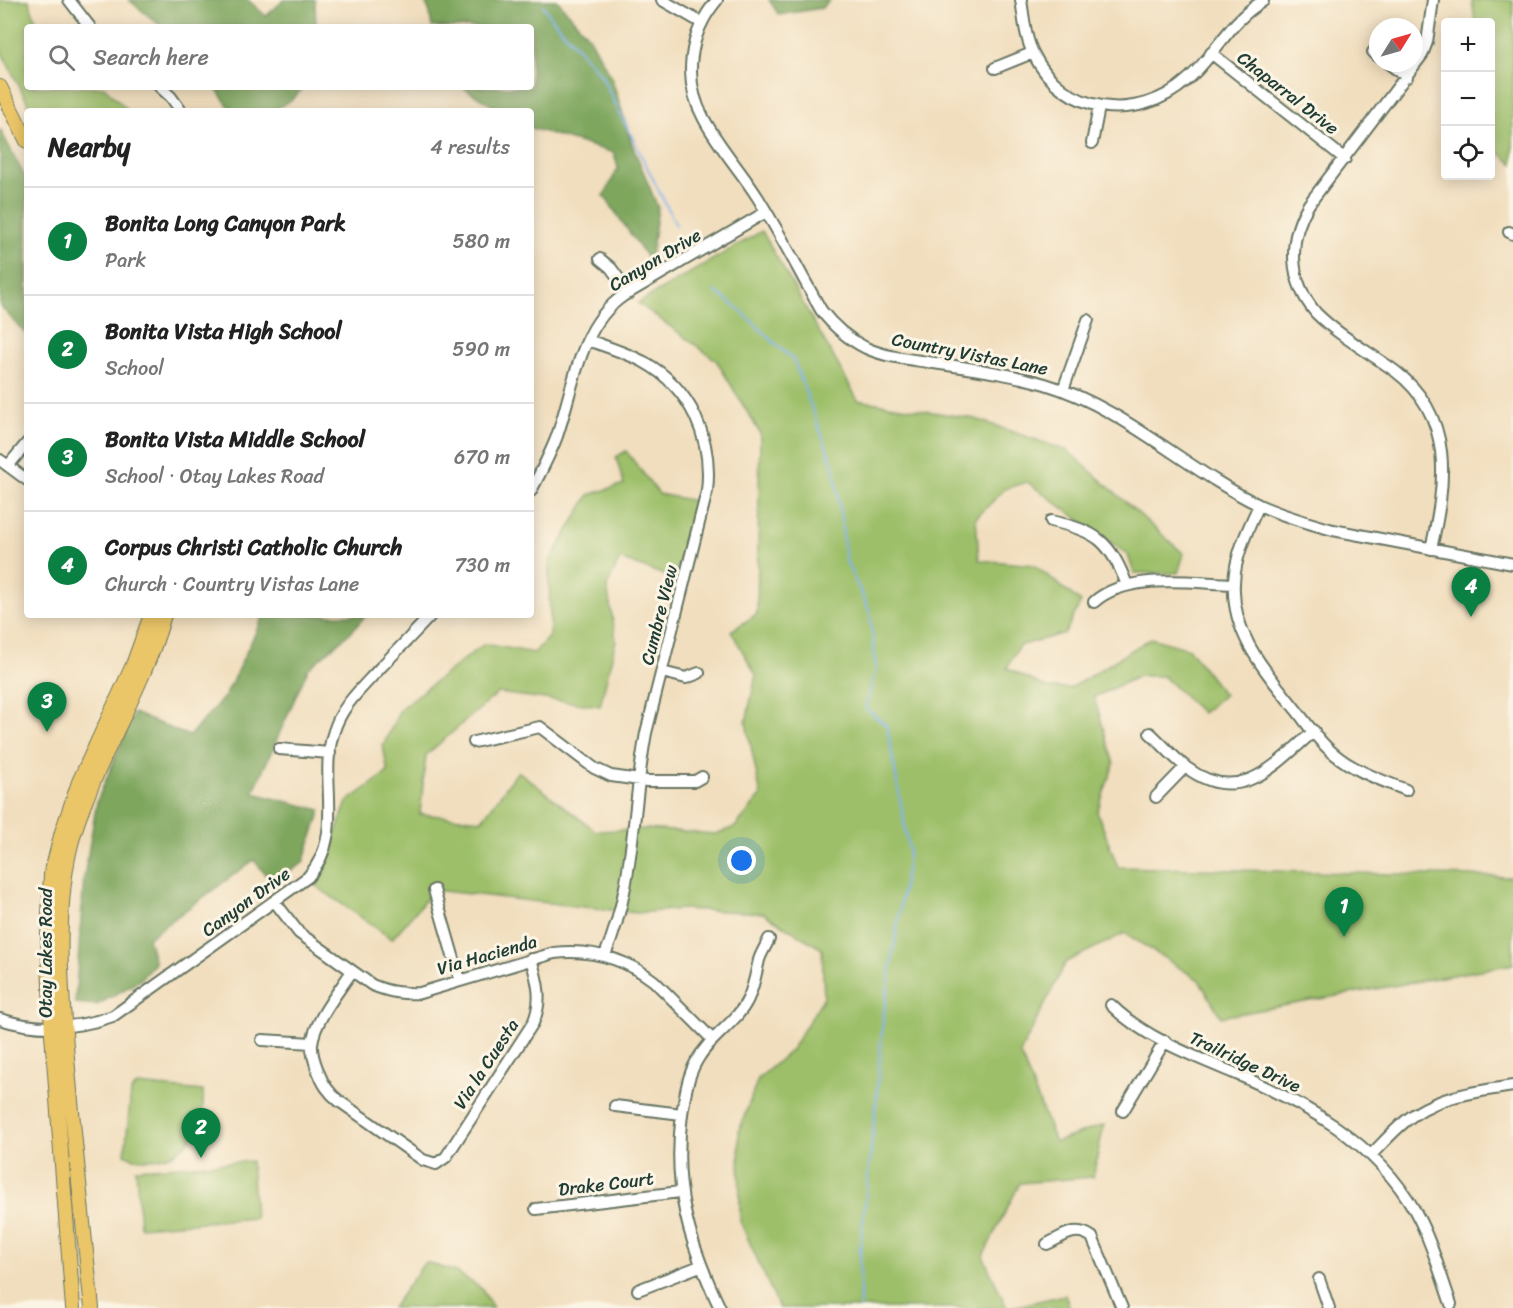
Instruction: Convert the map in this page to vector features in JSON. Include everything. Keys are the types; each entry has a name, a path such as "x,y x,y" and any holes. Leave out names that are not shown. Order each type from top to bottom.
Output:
{"main road":[{"path":"0,87 24,135"},
{"name":"Otay Lakes Road","path":"92,1308 48,935 51,875 62,832 79,782 133,664 150,618"},
{"name":"Otay Lakes Road","path":"73,1308 58,1027 63,878 74,834 90,787 144,671 163,618"}],"street":[{"path":"69,0 88,24"},
{"path":"662,0 702,23"},
{"name":"Country Vistas Lane","path":"717,0 702,23 694,41 691,82 696,101 704,120 766,212 821,310 840,331 856,342 888,356 1012,376 1063,390 1108,410 1204,473 1259,505 1333,530 1513,564"},
{"path":"1021,0 1028,43 1047,75 1078,99 1099,107 1131,107 1158,99 1188,80 1245,12 1263,1"},
{"path":"1431,549 1443,476 1441,445 1431,416 1420,397 1405,380 1316,313 1306,299 1296,276 1293,248 1300,221 1309,204 1407,77 1425,48 1433,0"},
{"path":"995,68 1032,53"},
{"name":"Chaparral Drive","path":"1211,53 1345,159"},
{"path":"1400,72 1407,77"},
{"path":"163,90 178,108"},
{"path":"1092,143 1099,107"},
{"name":"Canyon Drive","path":"534,485 557,436 588,340 603,314 628,293 766,212"},
{"path":"600,259 611,268 628,293"},
{"path":"1063,390 1088,320"},
{"name":"Cumbre View","path":"588,340 644,362 670,381 685,398 696,417 706,448 708,470 707,491 646,733 635,831 622,905 605,955"},
{"path":"24,445 4,462 24,478"},
{"path":"1259,505 1245,536 1233,584 1239,621 1249,647 1263,668 1331,752 1371,776 1406,790"},
{"path":"1051,521 1076,526 1093,534 1104,543 1112,552 1127,585"},
{"path":"1094,603 1100,597 1127,585 1233,584"},
{"name":"Canyon Drive","path":"0,1019 17,1024 58,1027 104,1019 119,1012 308,877 324,851 330,815 330,753 339,717 352,698 428,618"},
{"path":"662,672 686,678 699,673"},
{"path":"474,742 540,727 594,768 611,776 639,780 695,781 702,777"},
{"path":"1150,733 1185,767 1201,777 1218,783 1248,782 1270,769 1314,731"},
{"path":"279,749 330,753"},
{"path":"1156,797 1185,767"},
{"path":"434,890 460,980"},
{"name":"Via Hacienda","path":"275,902 299,933 379,988 404,994 420,993 554,953 605,955 634,968 654,981 712,1039"},
{"path":"720,1308 700,1266 686,1222 680,1192 678,1161 682,1114 686,1086 691,1073 700,1055 712,1039 737,1016 747,1001 755,983 760,957 769,939"},
{"name":"Via la Cuesta","path":"312,1043 314,1060 328,1092 423,1160 436,1164 446,1157 533,1023 539,1010 539,995 531,959"},
{"path":"262,1040 312,1043 328,1007 352,971"},
{"name":"Trailridge Drive","path":"1111,1005 1121,1015 1191,1056 1277,1092 1342,1131 1371,1155 1393,1178 1415,1211 1431,1246 1451,1304"},
{"path":"1123,1111 1165,1041"},
{"path":"1371,1155 1415,1113 1443,1100 1473,1092 1513,1086"},
{"path":"615,1106 682,1114"},
{"name":"Drake Court","path":"536,1209 680,1192"},
{"path":"1047,1244 1072,1232 1085,1232 1092,1237 1122,1308"},
{"path":"638,1290 700,1266"},
{"path":"1319,1279 1329,1308"}],"green space":[{"path":"0,0 29,0 35,19 40,24 24,24 24,90 107,90 126,108 30,108 0,49"},
{"path":"129,0 248,0 266,16 284,0 315,0 316,24 158,24"},
{"path":"424,0 557,0 590,38 612,79 632,144 658,208 650,262 604,196 618,168 614,153 534,129 534,108 496,108 467,90 534,90 534,24 431,24 429,10"},
{"path":"769,0 830,0 822,8 779,15"},
{"path":"1472,0 1513,0 1513,164 1495,149 1495,18 1474,18"},
{"path":"217,90 301,90 288,103 277,108 230,108"},
{"path":"0,129 24,175 24,332 0,306"},
{"path":"762,231 858,400 976,419 1068,451 1184,554 1178,573 1134,573 1128,555 1027,482 1005,489 976,518 979,560 1034,565 1081,602 1065,633 1019,646 1007,668 1047,688 1071,688 1151,638 1189,649 1224,695 1202,713 1163,676 1139,676 1094,697 1114,764 1097,812 1118,867 1513,877 1513,964 1221,1017 1199,980 1125,933 1066,962 1020,1053 1055,1142 1104,1125 1093,1177 1020,1183 983,1256 1007,1308 779,1308 740,1221 739,1131 758,1079 791,1050 824,997 822,949 763,913 682,909 637,913 434,890 392,939 316,886 347,802 388,772 383,746 401,708 484,644 534,653 550,635 549,563 589,495 624,484 616,457 626,451 659,494 695,501 675,579 620,559 607,586 616,640 600,706 498,693 426,755 420,814 482,820 518,771 596,831 646,829 715,834 735,827 761,796 746,722 756,675 731,631 757,614 760,433 716,360 638,303"},
{"path":"263,618 363,618 352,631 308,669 253,793 321,810 303,863 272,883 254,860 148,938 155,963 139,981 97,1005 75,1003 84,877 97,801 134,713 189,736 225,696"},
{"path":"137,1085 203,1091 201,1117 191,1139 183,1147 161,1158 136,1158 125,1154 131,1091"},
{"path":"251,1161 255,1218 140,1227 136,1169"},
{"path":"425,1262 456,1272 481,1288 493,1308 392,1308"},
{"path":"1065,1295 1070,1308 1008,1308"}],"waterway":[{"path":"543,5 601,75 676,225"},
{"path":"715,291 741,311 794,361 835,470 846,561 870,612 876,670 865,708 887,726 909,850 883,1019 860,1247 860,1308"}],"place":[{"name":"Corpus Christi Catholic Church","path":"1471,617"},
{"name":"Bonita Vista Middle School","path":"47,732"},
{"name":"Bonita Long Canyon Park","path":"1344,937"},
{"name":"Bonita Vista High School","path":"201,1158"}]}
